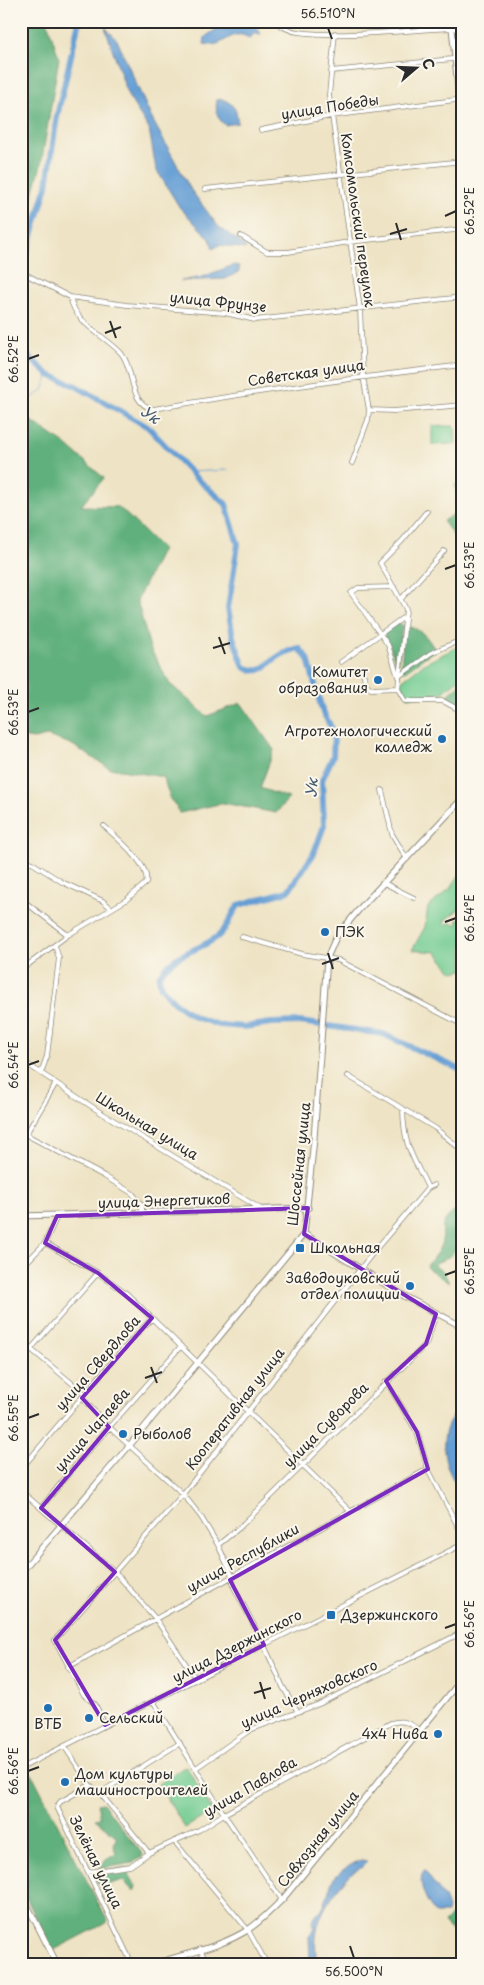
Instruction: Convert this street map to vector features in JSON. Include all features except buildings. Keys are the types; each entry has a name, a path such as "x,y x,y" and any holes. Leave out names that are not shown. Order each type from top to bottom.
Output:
{"street":[{"path":"274,21 281,26 298,32 335,33 463,27"},
{"path":"452,28 453,59 460,100 463,138"},
{"name":"Комсомольский переулок","path":"335,33 329,94 339,176 360,308 363,376 369,410"},
{"path":"331,71 463,58"},
{"name":"улица Победы","path":"261,130 331,116 460,100"},
{"path":"205,190 463,161"},
{"path":"242,236 267,252 288,252 349,242 463,229"},
{"name":"улица Фрунзе","path":"21,272 49,288 70,297 126,305 225,312 255,320 463,297"},
{"name":"Советская улица","path":"70,297 72,308 79,317 122,354 141,402 146,408 154,409 260,390 363,376 463,365"},
{"path":"352,463 368,420 369,410 394,410 463,404"},
{"path":"427,511 402,541 380,563 406,609 398,677 399,694 405,701 443,701 463,712"},
{"path":"401,599 444,551"},
{"path":"394,587 358,588 351,593 388,645 398,677"},
{"path":"341,662 380,632 404,617"},
{"path":"398,677 431,654 463,639"},
{"path":"364,676 366,684 371,689 398,688"},
{"path":"382,790 392,834 408,859"},
{"name":"Шоссейная улица","path":"21,1572 129,1446 304,1234 308,1208 327,958 336,937 463,798"},
{"path":"21,970 56,946 68,935 145,886 148,879 139,860 104,826"},
{"path":"21,856 62,882 103,901 112,908"},
{"path":"384,883 414,898"},
{"path":"21,899 68,935"},
{"path":"242,937 302,954 338,960 463,1025"},
{"path":"41,1073 47,1056 53,992 59,958 56,946"},
{"name":"Школьная улица","path":"21,1060 262,1209"},
{"path":"348,1076 435,1128 463,1151"},
{"path":"26,1134 56,1083"},
{"path":"403,1109 403,1133 408,1150 428,1188"},
{"path":"21,1132 123,1187 142,1205 142,1213"},
{"name":"Кооперативная улица","path":"68,1667 55,1640 183,1494 360,1269 428,1188 434,1185"},
{"name":"улица Энергетиков","path":"21,1216 308,1208"},
{"path":"21,1268 45,1244 57,1216"},
{"path":"304,1234 436,1314 463,1327"},
{"path":"45,1244 98,1273 125,1292 350,1511"},
{"path":"21,1360 98,1273"},
{"name":"улица Суворова","path":"218,1545 239,1528 386,1381 426,1344 436,1314"},
{"name":"улица Свердлова","path":"21,1470 152,1318"},
{"path":"21,1341 84,1396 109,1427 183,1494 218,1545 234,1587 283,1687 298,1712"},
{"name":"улица Чапаева","path":"41,1508 109,1427 181,1346"},
{"path":"386,1381 417,1432 428,1468 463,1536"},
{"name":"улица Республики","path":"68,1667 428,1468"},
{"path":"21,1491 115,1572 155,1618 196,1678"},
{"name":"улица Дзержинского","path":"21,1768 463,1544"},
{"name":"улица Черняховского","path":"196,1768 250,1730 298,1712 345,1691 463,1632"},
{"path":"68,1667 84,1695 95,1704 105,1725"},
{"name":"Совхозная улица","path":"154,1964 200,1949 248,1930 282,1900 463,1678"},
{"path":"153,1701 224,1814 282,1900"},
{"name":"улица Павлова","path":"88,1872 130,1866 398,1720 409,1722 420,1730"},
{"path":"100,1793 180,1743"},
{"path":"64,1746 90,1785 100,1793 149,1854"},
{"name":"Зелёная улица","path":"90,1785 60,1802 57,1807 132,1964"},
{"path":"174,1841 248,1930 268,1964"},
{"path":"21,1893 58,1964"},
{"path":"200,1949 207,1964"}],"highlighted area":[{"path":"308,1208 304,1234 436,1314 426,1344 386,1381 417,1432 428,1469 230,1580 264,1645 105,1725 55,1640 115,1572 41,1508 109,1427 82,1398 152,1318 98,1273 45,1243 57,1216"}],"green space":[{"path":"21,21 47,21 59,58 41,165 21,238"},
{"path":"21,376 24,378 23,415 65,444 104,478 81,506 119,507 162,549 137,600 150,648 170,684 207,716 241,703 274,750 260,788 289,798 276,813 223,803 180,813 170,798 163,777 109,768 71,744 47,736 34,739 21,737"},
{"path":"432,426 455,426 456,444 432,445"},
{"path":"462,477 463,561 456,539 443,521 460,510 455,485"},
{"path":"399,622 402,625 397,669 389,643 382,633"},
{"path":"404,626 415,629 423,634 435,650 405,671 401,670"},
{"path":"463,644 463,676 442,693 408,697 400,682 422,665"},
{"path":"463,682 463,710 447,696"},
{"path":"462,871 463,906 445,920 444,923 446,925 451,922 457,925 458,919 463,918 463,970 453,972 436,952 412,950 425,927 428,907 450,889"},
{"path":"455,1211 461,1215 463,1213 463,1226 457,1229 456,1247 447,1258 435,1263 434,1266 444,1272 449,1283 426,1267 440,1247 445,1221"},
{"path":"186,1766 213,1811 185,1828 158,1784"},
{"path":"32,1774 108,1922 52,1951 21,1887 21,1779"},
{"path":"103,1803 143,1855 133,1863 99,1869 106,1859 116,1853 113,1844 117,1837 95,1819 100,1818 97,1804"},
{"path":"126,1869 136,1886 135,1890 132,1890 123,1880 100,1887 93,1873"},
{"path":"452,1915 463,1925 463,1941 444,1923"}],"water":[{"path":"228,21 252,21 261,34 253,34 250,39 244,35 238,35 218,44 204,44 205,37"},
{"path":"105,27 117,40 151,117 191,190 218,226 246,247 245,249 219,245 213,249 210,239 180,208 156,169 149,129 128,96"},
{"path":"222,99 235,108 238,123 225,125 220,120 216,104 217,100"},
{"path":"234,265 239,266 239,272 225,279 181,281 202,277"},
{"path":"459,1410 461,1415 455,1426 453,1445 463,1493 450,1474 444,1451 446,1429 451,1419"},
{"path":"362,1860 367,1861 340,1886 321,1916 316,1938 317,1964 310,1964 309,1936 315,1928 312,1922 313,1918 321,1910 335,1877 349,1865"},
{"path":"424,1870 444,1897 448,1908 447,1913 435,1913 429,1903 421,1881"}],"waterway":[{"name":"Ук","path":"21,272 47,186 57,116 79,21"},
{"name":"Ук","path":"21,350 49,375 76,386 148,427 195,477 226,504 238,544 228,608 233,637 244,667 260,670 281,655 299,648 308,659 322,710 334,733 333,756 322,780 324,826 313,855 288,891 239,905 224,930 217,937 171,962 159,976 161,987 176,1004 195,1017 219,1025 244,1027 271,1023 300,1022 383,1034 463,1071"},
{"path":"29,400 43,390 49,375"},
{"path":"190,472 228,470"},
{"path":"449,1916 463,1932"}],"place":[{"name":"Комитет образования","path":"378,680"},
{"name":"Агротехнологический колледж","path":"442,739"},
{"name":"ПЭК","path":"325,932"},
{"name":"Школьная","path":"300,1248"},
{"name":"Заводоуковский отдел полиции","path":"410,1286"},
{"name":"Рыболов","path":"123,1434"},
{"name":"Дзержинского","path":"331,1615"},
{"name":"ВТБ","path":"48,1708"},
{"name":"Сельский","path":"89,1718"},
{"name":"4x4 Нива","path":"438,1734"},
{"name":"Дом культуры машиностроителей","path":"65,1782"}]}
